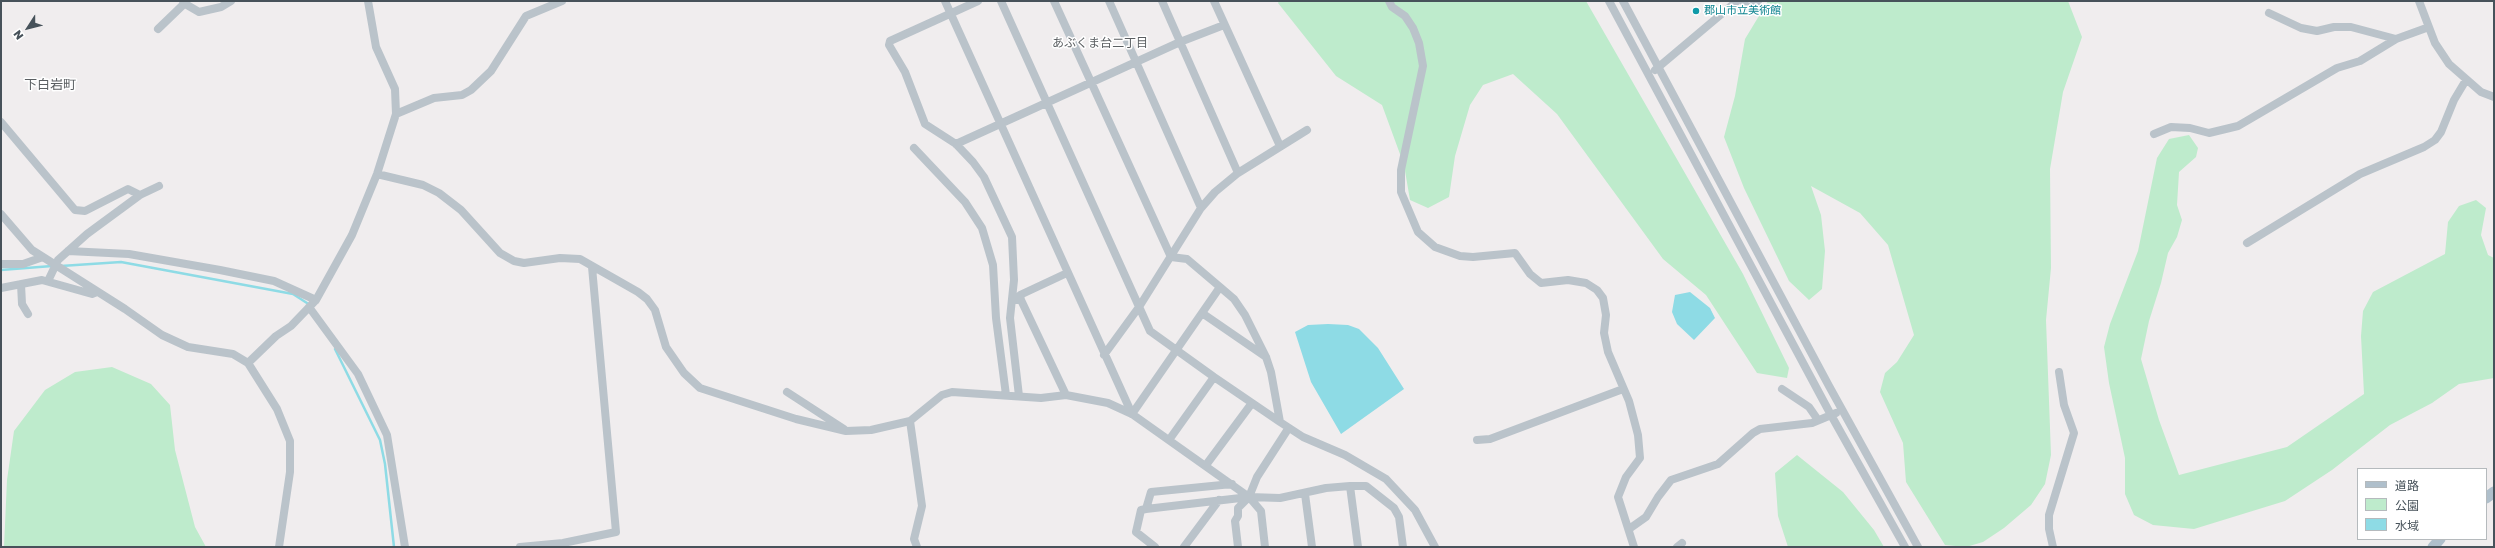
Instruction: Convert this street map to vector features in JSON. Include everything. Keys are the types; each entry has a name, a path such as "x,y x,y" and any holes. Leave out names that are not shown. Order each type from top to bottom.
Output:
{"street":[{"path":"158,29 184,2 199,12 221,7 231,1"},
{"path":"248,363 316,300 352,235 377,174 396,114 395,89 376,47 368,1"},
{"path":"396,114 434,98 462,95 471,90 491,71 526,16 562,1"},
{"path":"945,1 1066,273 1132,414"},
{"path":"978,1 890,41 888,45 905,72 925,124 956,144 984,177 1012,237 1016,300 1066,395"},
{"path":"1001,1 1150,330 1288,429 1358,461 1386,479 1415,510 1434,547"},
{"path":"1054,1 1171,257"},
{"path":"1109,1 1201,208"},
{"path":"1162,1 1238,173"},
{"path":"1214,1 1280,146"},
{"path":"1389,1 1392,6 1405,16 1413,28 1419,43 1423,66 1401,170 1401,192 1418,232 1435,247 1460,256 1473,257 1515,252 1530,274 1541,283 1568,280 1591,285 1597,290 1606,305 1604,333 1608,352 1633,413 1640,458 1626,477 1618,497 1634,547"},
{"path":"1609,1 1831,415 1905,547"},
{"path":"1623,1 1842,411 1918,547"},
{"path":"1650,75 1737,1"},
{"path":"1743,1 1746,6 1751,7 1758,1"},
{"path":"2419,1 2442,54 2466,80 2481,92 2494,97"},
{"path":"2269,13 2301,28 2317,31 2334,27 2351,27 2396,39"},
{"path":"956,144 1048,104 1180,42 1224,25"},
{"path":"2154,134 2171,127 2190,128 2209,133 2238,126 2337,68 2360,62 2396,39 2429,27"},
{"path":"2247,243 2360,174 2424,147 2435,140 2441,132 2454,100 2466,80"},
{"path":"1,122 75,210 85,211 128,190 140,195"},
{"path":"1104,355 1139,307 1201,208 1215,192 1238,173 1307,130"},
{"path":"914,148 965,202 982,228 993,265 996,318 1006,395"},
{"path":"377,174 423,185 439,193 461,210 500,253 514,261 524,263 570,258 580,260 647,299 655,310 666,347 684,373 700,388 796,419 846,431 871,430 910,421 942,395 952,392 1041,398 1066,395 1108,403 1132,414 1206,465 1249,497 1261,510 1265,547"},
{"path":"48,281 55,266 68,251 140,195 159,186"},
{"path":"1,214 32,250 162,335 188,347 233,354 248,363 277,409 290,441 290,472 279,547"},
{"path":"68,251 129,254 220,270 274,281 316,300"},
{"path":"1,264 23,264 43,257"},
{"path":"1171,257 1187,259 1234,299 1245,315 1272,372 1280,422"},
{"path":"520,547 563,543 616,532 592,267"},
{"path":"1019,396 1010,318 1016,300 1020,295 1066,273"},
{"path":"1,288 48,281 92,294 97,292"},
{"path":"21,284 22,304 28,314"},
{"path":"1132,414 1220,287"},
{"path":"309,307 358,374 387,435 405,547"},
{"path":"1202,313 1266,358"},
{"path":"2053,547 2049,529 2049,515 2074,433 2064,406 2059,372"},
{"path":"1169,440 1214,377"},
{"path":"1477,440 1490,439 1623,389"},
{"path":"1782,389 1809,408 1818,420"},
{"path":"787,392 846,431"},
{"path":"1206,465 1252,403"},
{"path":"1629,529 1646,517 1658,497 1671,480 1718,464 1753,433 1760,429 1786,427 1818,420 1842,411"},
{"path":"910,421 922,506 914,539 917,547"},
{"path":"1238,547 1235,521 1238,516 1238,508 1249,497 1257,477 1288,429"},
{"path":"1146,509 1151,492 1232,484"},
{"path":"1155,547 1136,532 1141,510 1249,497 1280,498 1305,494 1326,488 1350,486 1366,486 1394,508 1399,517 1403,547"},
{"path":"1350,486 1358,547"},
{"path":"1305,494 1312,547"},
{"path":"1184,547 1219,500"}],"green space":[{"path":"1279,1 1586,1 1743,274 1789,368 1787,378 1757,373 1706,295 1663,259 1557,114 1513,74 1483,85 1470,105 1455,156 1449,197 1428,208 1410,200 1404,165 1382,105 1336,76 1278,3"},
{"path":"1768,1 2068,1 2082,37 2063,92 2050,169 2051,268 2046,320 2051,455 2045,484 2031,505 2004,528 1983,542 1966,547 1945,545 1906,482 1903,443 1880,392 1885,373 1897,362 1914,335 1888,245 1860,213 1811,186 1821,215 1825,251 1822,289 1809,300 1789,281 1744,188 1724,137 1735,96 1745,39"},
{"path":"2189,135 2198,148 2196,157 2179,172 2177,205 2182,220 2177,237 2168,253 2161,283 2149,321 2141,359 2159,420 2179,475 2287,447 2364,394 2361,336 2363,311 2373,292 2445,254 2448,222 2459,206 2476,200 2486,208 2481,235 2488,255 2494,258 2494,378 2459,384 2432,403 2390,425 2332,470 2285,501 2194,529 2153,525 2134,515 2125,494 2125,458 2109,383 2104,347 2110,324 2138,251 2157,158 2169,139"},
{"path":"112,367 151,384 170,405 175,450 195,527 206,547 4,547 7,480 14,431 45,390 75,372"},
{"path":"1797,455 1843,492 1874,530 1884,547 1788,547 1778,516 1775,473"}],"water":[{"path":"1690,292 1710,308 1715,318 1694,340 1677,324 1672,312 1675,295"},
{"path":"1308,325 1348,325 1359,329 1378,348 1404,389 1341,434 1311,382 1295,332"}],"waterway":[{"path":"61,266 121,262 293,294 310,305"},
{"path":"1,270 52,266"},
{"path":"335,349 380,440 385,464 394,547"}],"place":[{"name":"郡山市立美術館","path":"1696,11"}],"district":[{"name":"あぶくま台二丁目","path":"1100,43"},
{"name":"下白岩町","path":"50,85"}]}
